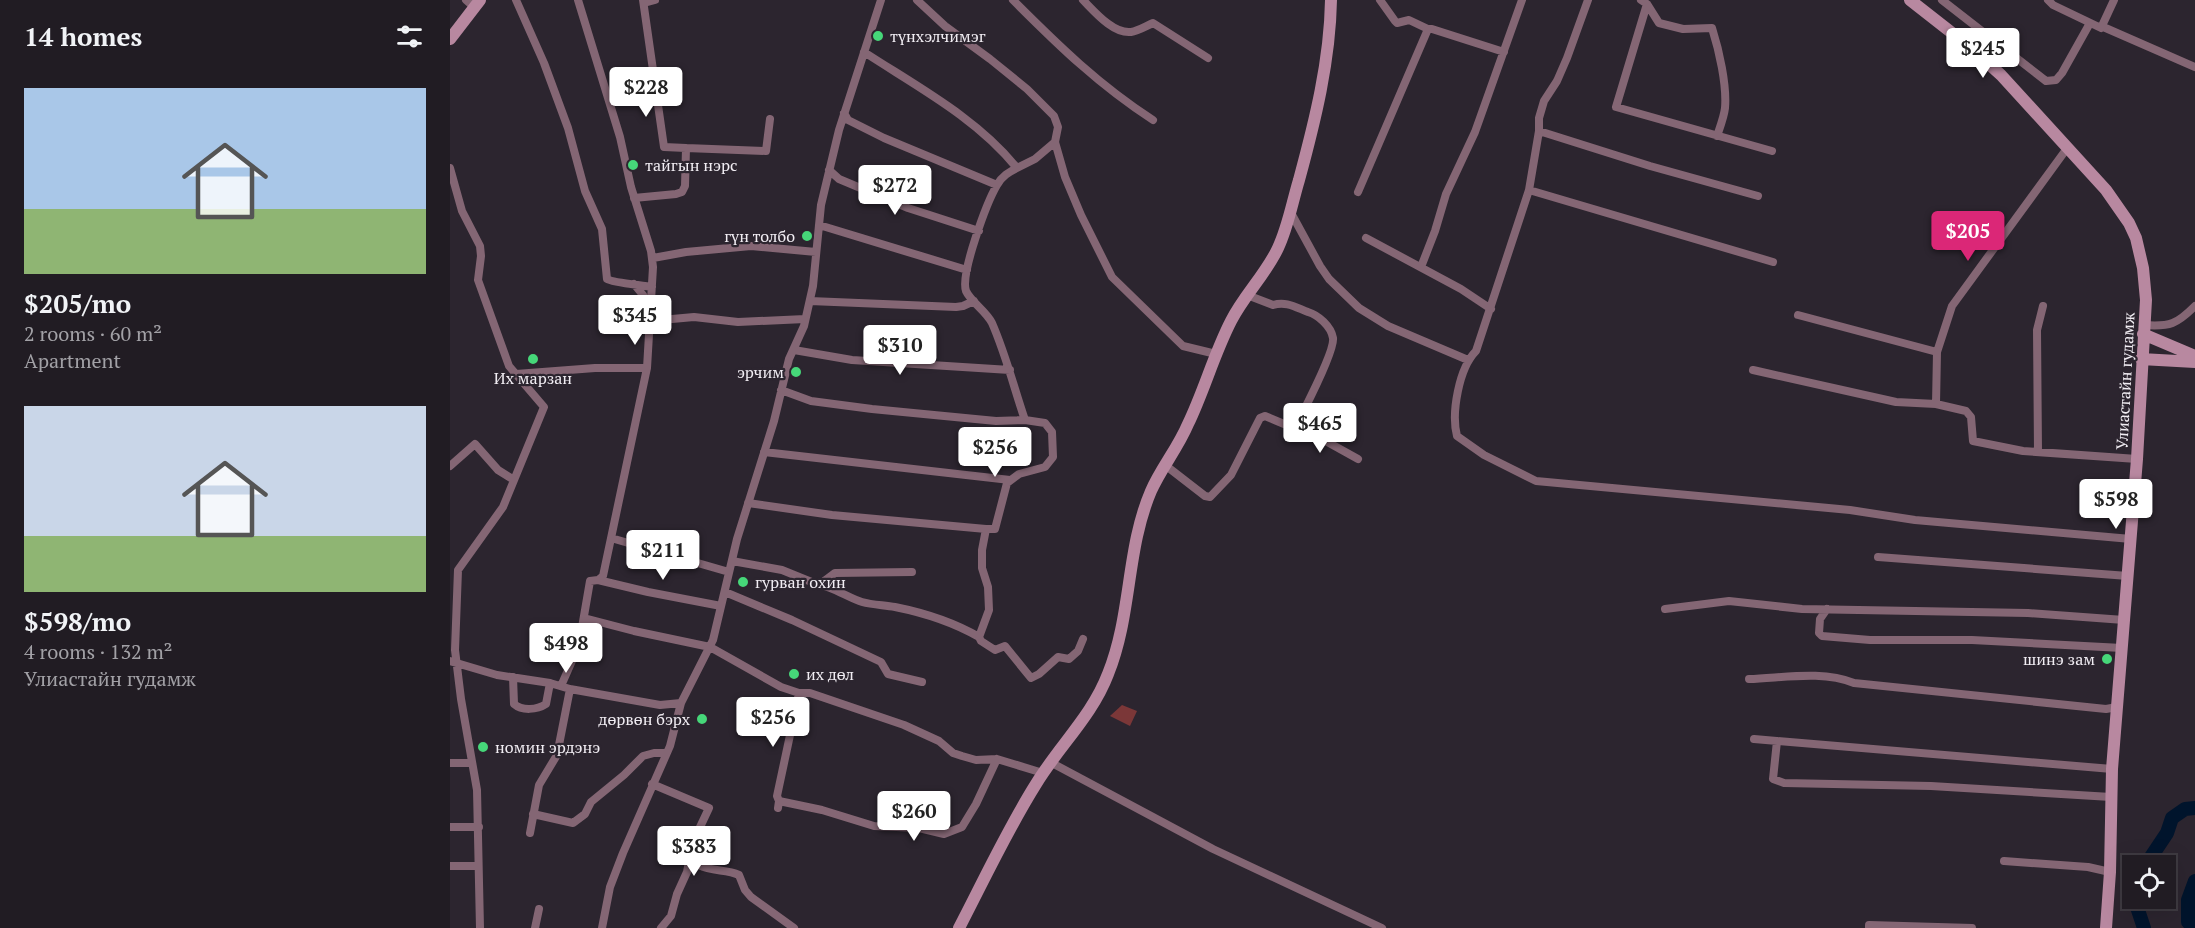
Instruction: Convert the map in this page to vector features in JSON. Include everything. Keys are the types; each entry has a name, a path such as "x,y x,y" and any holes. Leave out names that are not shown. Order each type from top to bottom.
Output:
{"main road":[{"path":"959,928 1019,813 1046,767 1091,710 1114,659 1122,635 1142,515 1151,490 1186,429 1232,319 1275,254 1290,211 1320,92 1329,38 1332,0"},
{"name":"Улиастайн гудамж","path":"1910,0 1970,47 2001,75 2068,147 2120,207 2136,238 2144,268 2144,330 2137,459 2112,769 2110,872 2106,928"},
{"path":"450,39 473,2"},
{"path":"2144,330 2192,362"},
{"path":"2141,359 2192,362"}],"street":[{"path":"516,0 544,63 568,128 585,192 602,229 607,279 613,282 652,287"},
{"path":"578,0 620,137 634,198 652,258 647,368 612,538 603,576 598,580"},
{"path":"655,0 643,2 664,147 766,151 770,119"},
{"path":"602,928 610,887 670,746 681,703 710,647 789,359 810,301 821,205 844,113 881,0"},
{"path":"917,0 945,26 990,59 1041,102 1057,122 1058,132 1055,142 1035,159 1005,174 997,185 967,270 966,291 992,322 1025,420"},
{"path":"1013,0 1082,68 1118,97 1153,120"},
{"path":"1083,0 1098,15 1122,31 1132,32 1153,23 1208,58"},
{"path":"1380,0 1397,23 1409,20 1428,29 1504,52"},
{"path":"1420,267 1435,231 1446,194 1475,132 1522,0"},
{"path":"1588,0 1557,81 1544,101 1539,118 1529,190 1476,351 1468,360 1459,384 1457,436 1484,455 1536,481 1850,510 1915,520 2131,539"},
{"path":"1942,0 2046,81 2056,80 2062,73 2090,23"},
{"path":"2048,0 2100,28 2101,26 2195,67"},
{"path":"2101,26 2114,0"},
{"path":"1644,2 1616,107 1772,151"},
{"path":"1644,2 1659,23 1683,29 1712,28 1720,57 1724,85 1725,109 1717,136"},
{"path":"1358,192 1428,29"},
{"path":"864,52 957,113 995,144 1017,168"},
{"path":"844,113 848,120 884,138 997,185"},
{"path":"1539,131 1650,166 1758,196"},
{"path":"1055,142 1073,198 1112,277 1183,346 1216,354"},
{"path":"1936,404 1937,352 1952,306 2068,147"},
{"path":"634,198 682,192 685,186 686,148"},
{"path":"450,168 462,211 480,246 481,266 478,280 508,366 544,407 503,507 454,570 454,662 477,790 480,928"},
{"path":"830,170 839,179 908,208 979,231"},
{"path":"1529,190 1773,262"},
{"path":"1290,211 1329,279 1359,308 1389,326 1468,360"},
{"path":"819,225 967,270"},
{"path":"1366,238 1461,289 1491,309"},
{"path":"652,258 735,246 773,246 816,252"},
{"path":"631,283 643,295 650,316"},
{"path":"1247,295 1273,305 1282,302 1316,315 1327,326 1333,338 1331,350 1301,416 1295,424"},
{"path":"810,301 956,307 974,301"},
{"path":"2038,452 2037,330 2043,306"},
{"path":"2144,330 2180,321 2195,306"},
{"path":"1798,315 1937,352"},
{"path":"650,316 694,317 738,322 805,319"},
{"path":"794,350 852,360 1010,370"},
{"path":"516,374 595,368 647,368"},
{"path":"1753,370 1896,402 1936,404 1966,411 1971,417 1973,441 2023,452 2137,459"},
{"path":"748,503 832,514 995,529 1007,483 1019,474 1045,467 1053,457 1052,432 1045,423 1025,420 996,421 872,409 811,401 782,390"},
{"path":"1165,465 1205,496 1210,497 1240,462 1260,418 1264,416 1284,424 1295,424 1358,459"},
{"path":"450,466 475,444 498,470 514,480"},
{"path":"764,453 1010,480"},
{"path":"980,637 989,610 988,587 982,568 982,550 986,529"},
{"path":"612,538 729,572"},
{"path":"1878,557 2127,576"},
{"path":"732,561 782,570 824,585 861,602 896,607 957,624 980,637 981,641 995,650 1005,646 1032,678 1040,675 1058,657 1069,659 1078,651 1083,639"},
{"path":"819,585 835,573 912,572"},
{"path":"561,686 579,645 590,581 598,580 721,606"},
{"path":"725,592 792,620 881,662 888,674 922,682"},
{"path":"1665,609 1729,601 1802,609 2028,613 2124,620"},
{"path":"1827,609 1820,619 1819,633 1822,636 1870,640 1972,640 2122,648"},
{"path":"584,618 710,647 781,687 799,693 810,693 904,725 939,741 953,753 962,756 976,760 997,759 1046,767 1382,928"},
{"path":"454,662 497,675 660,705 681,703"},
{"path":"513,677 514,704 518,707 531,709 546,704 550,683"},
{"path":"1749,679 1840,677 1854,683 2106,709 2118,707"},
{"path":"530,833 539,785 558,755 570,688"},
{"path":"799,693 777,796 778,805 822,810 874,826 919,828 944,834 962,826 976,804 997,759"},
{"path":"450,697 460,699"},
{"path":"1754,739 2112,769"},
{"path":"1777,741 1773,779 1784,783 1931,786 2111,797"},
{"path":"532,814 573,823 585,814 591,802 643,756 666,753"},
{"path":"450,763 472,763"},
{"path":"652,784 709,808 693,842 687,872 677,894 671,916 662,928"},
{"path":"450,827 479,826"},
{"path":"693,842 699,865 707,869 731,871 740,875 745,890 751,897 794,928"},
{"path":"2004,861 2088,867 2110,872"},
{"path":"450,866 477,867"},
{"path":"535,928 539,909"},
{"path":"1869,928 1869,925 1972,928"}],"shaded area":[{"path":"1122,705 1137,711 1130,726 1110,716"}],"waterway":[{"path":"2152,855 2167,833 2172,818 2185,809 2195,808"},
{"path":"2195,881 2188,900 2188,922 2195,928"},
{"path":"2138,909 2144,928"}],"place":[{"name":"түнхэлчимэг","path":"878,36"},
{"name":"тайгын нэрс","path":"633,165"},
{"name":"гүн толбо","path":"807,236"},
{"name":"Их марзан","path":"533,359"},
{"name":"эрчим","path":"796,372"},
{"name":"гурван охин","path":"743,582"},
{"name":"шинэ зам","path":"2107,659"},
{"name":"их дөл","path":"794,674"},
{"name":"дөрвөн бэрх","path":"702,719"},
{"name":"номин эрдэнэ","path":"483,747"}]}
